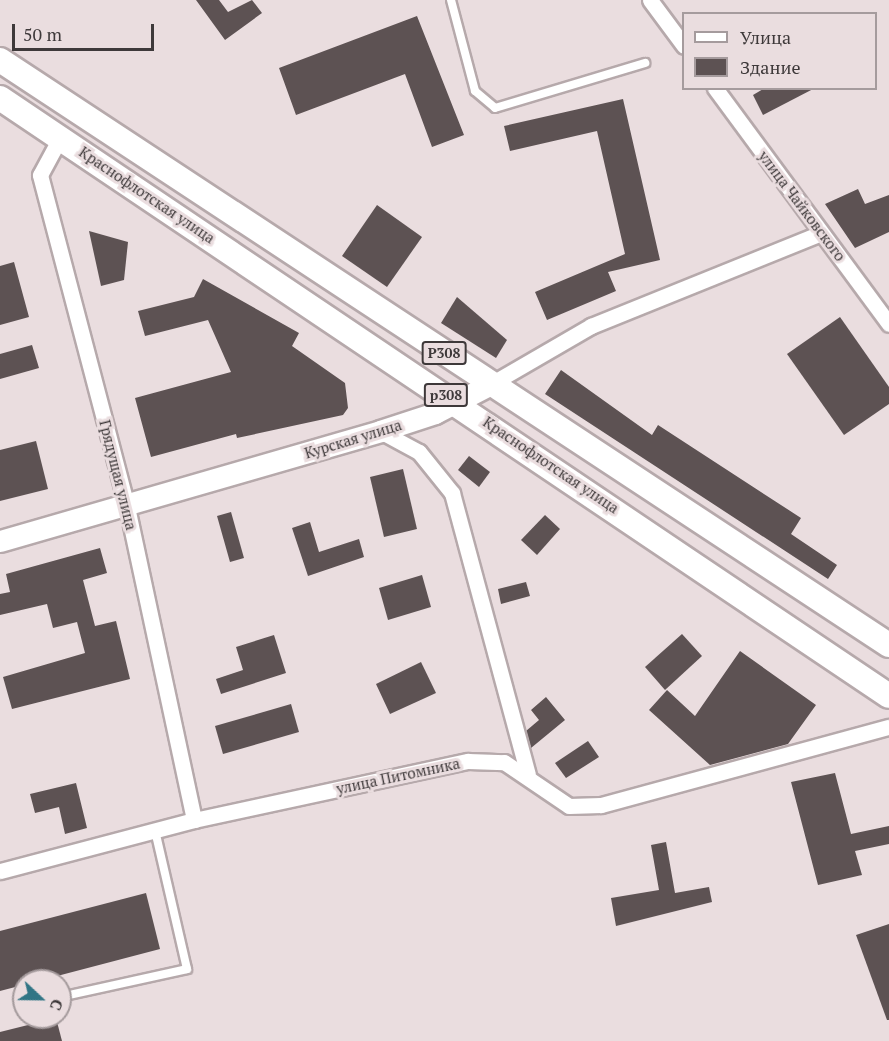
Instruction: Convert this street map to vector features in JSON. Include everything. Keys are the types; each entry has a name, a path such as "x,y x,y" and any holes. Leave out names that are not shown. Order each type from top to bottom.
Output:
{"main road":[{"name":"Краснофлотская улица","path":"0,60 889,645"},
{"name":"Краснофлотская улица","path":"0,98 457,402 889,696"}],"street":[{"path":"650,0 682,43"},
{"name":"улица Чайковского","path":"716,90 821,233 884,307 889,324"},
{"name":"Грядущая улица","path":"60,138 40,175 127,507 194,820"},
{"name":"Курская улица","path":"0,541 127,507 380,431 457,402 591,326 821,233"},
{"path":"380,431 419,452 452,493 528,774"},
{"name":"улица Питомника","path":"0,871 194,820 468,761 504,762 528,774 569,806 601,805 889,727"}],"lane":[{"path":"451,0 475,91 495,108 645,63"},
{"path":"72,994 187,969 155,830"}],"building":[{"path":"196,0 219,0 228,12 252,0 262,13 225,40"},
{"path":"417,16 464,135 432,147 405,74 296,115 279,68"},
{"path":"762,90 811,90 763,115 753,95"},
{"path":"623,99 660,260 608,272 616,291 547,320 535,292 625,254 597,131 510,151 504,126"},
{"path":"858,189 865,204 889,195 889,232 855,248 825,204"},
{"path":"377,205 422,237 387,287 342,256"},
{"path":"89,231 128,242 124,280 101,286"},
{"path":"14,262 29,317 0,325 0,266"},
{"path":"203,279 299,333 292,346 345,383 348,408 343,415 237,438 236,434 151,457 135,398 231,372 208,320 145,336 138,311 194,297"},
{"path":"457,297 507,340 496,358 441,323"},
{"path":"840,317 889,387 889,404 844,435 787,354"},
{"path":"32,345 39,368 0,379 0,354"},
{"path":"561,370 652,435 658,425 801,518 791,534 837,565 828,579 545,394"},
{"path":"36,441 48,489 0,501 0,450"},
{"path":"469,456 490,472 479,487 458,470"},
{"path":"403,469 417,529 384,537 370,477"},
{"path":"231,512 244,558 230,562 217,516"},
{"path":"545,515 560,529 537,555 521,540"},
{"path":"310,522 319,552 359,539 364,557 308,576 292,528"},
{"path":"100,548 107,573 83,580 95,626 116,621 130,679 12,709 3,677 85,653 77,622 53,628 47,604 0,615 0,594 10,592 6,574"},
{"path":"422,575 431,607 388,620 379,588"},
{"path":"526,582 530,596 501,604 498,589"},
{"path":"682,634 702,656 665,690 645,667"},
{"path":"274,635 286,673 221,694 216,679 243,670 236,647"},
{"path":"740,651 816,705 788,744 710,765 649,710 667,690 695,716"},
{"path":"421,662 436,693 390,714 376,684"},
{"path":"546,697 565,720 531,748 526,731 539,720 531,710"},
{"path":"291,704 299,732 223,754 215,726"},
{"path":"588,741 599,757 566,778 555,763"},
{"path":"835,773 851,834 889,826 889,844 855,851 862,875 818,885 791,782"},
{"path":"76,783 87,828 65,834 59,807 35,813 30,794"},
{"path":"666,842 675,893 709,887 712,902 616,926 611,898 659,890 651,845"},
{"path":"146,893 160,949 72,972 72,969 12,969 12,988 0,991 0,931"},
{"path":"889,924 889,1020 887,1020 856,935"},
{"path":"12,1029 59,1029 62,1041 0,1041 0,1032"}]}
